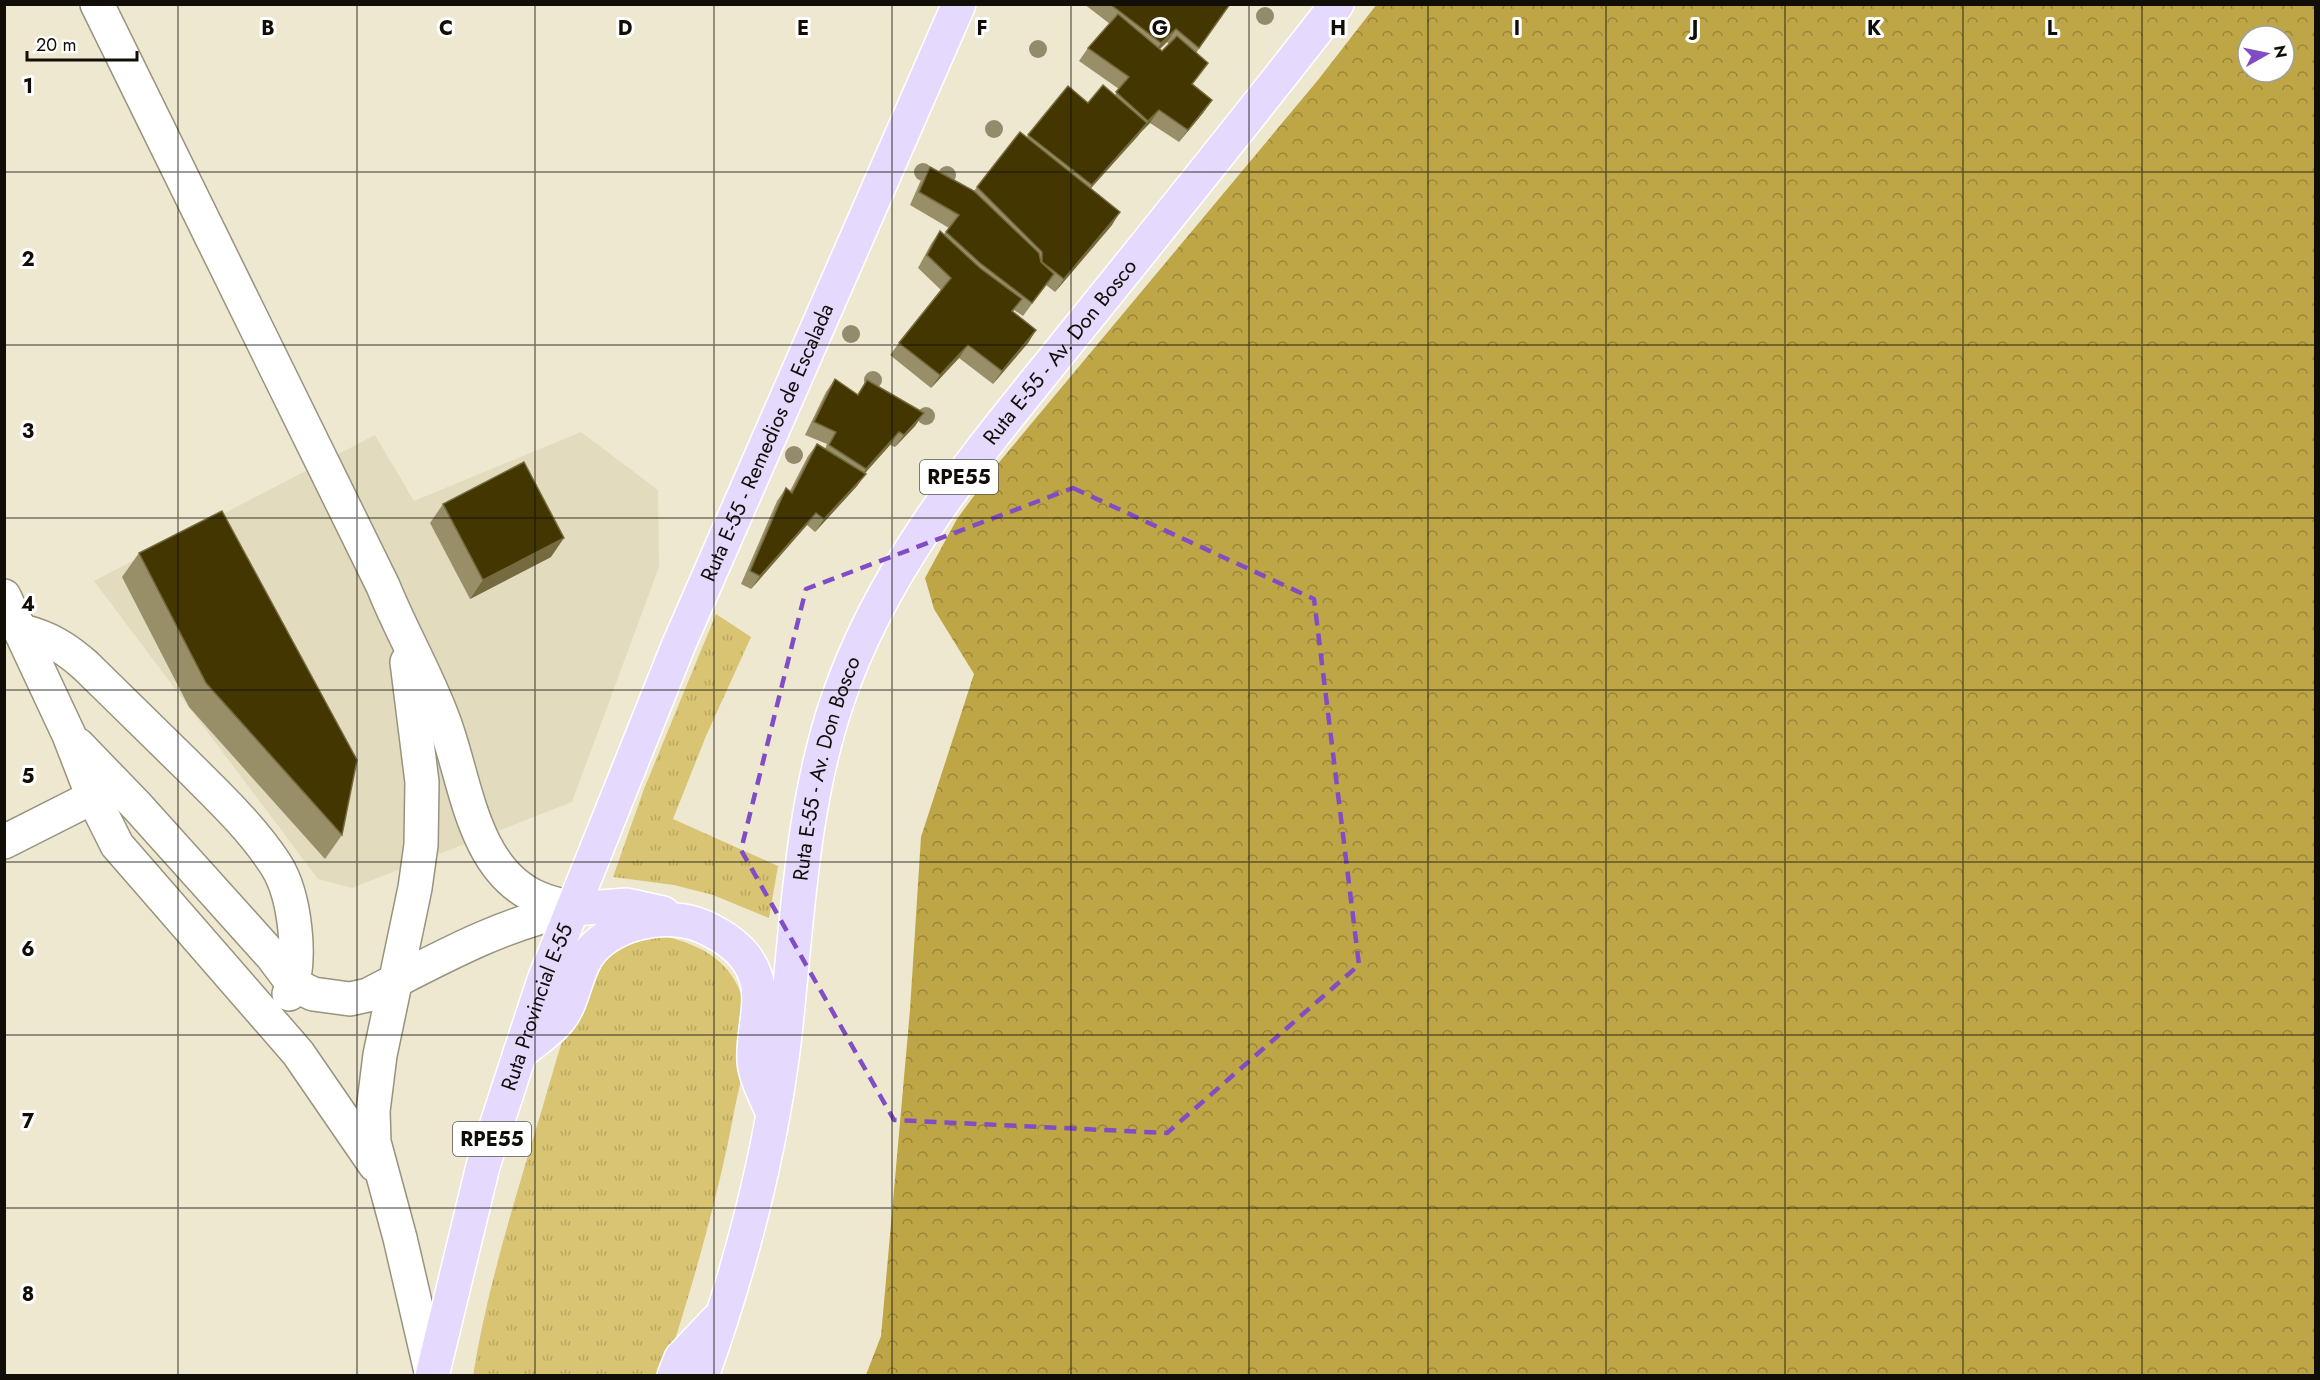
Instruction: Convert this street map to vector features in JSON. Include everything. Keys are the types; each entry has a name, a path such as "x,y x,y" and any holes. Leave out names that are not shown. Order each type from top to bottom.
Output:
{"main road":[{"name":"Ruta E-55 - Remedios de Escalada","path":"578,896 679,644 959,4"},
{"name":"Ruta E-55 - Av. Don Bosco","path":"772,1114 783,1047 802,858 818,774 835,706 850,666 888,588 945,496 986,441 1337,4"},
{"path":"578,896 651,909 719,934 749,960 756,977 759,997 754,1062 772,1114"},
{"name":"Ruta Provincial E-55","path":"432,1376 483,1166 544,980 578,896"},
{"path":"518,1054 562,1017 586,958 595,946 607,936 626,927 678,919"},
{"name":"RPE55","path":"702,1376 742,1250 772,1114"},
{"path":"674,1376 681,1358 724,1312"}],"street":[{"path":"97,4 383,586 443,718 471,813 491,857 515,882 537,897 578,896"},
{"path":"4,596 69,735 93,797 117,845 274,1026 324,1089 381,1176"},
{"path":"22,631 48,638 86,666 225,802 278,867 288,894 296,939 293,984 274,1026"},
{"path":"403,634 422,782 421,845 415,888 394,982 373,1111 374,1142 381,1176 400,1239 432,1376"},
{"path":"69,735 137,806 272,956 293,984 313,994 350,999 368,995 490,934 527,921 578,896"},
{"path":"4,842 93,797"}],"highlighted area":[{"path":"1073,488 1314,599 1359,965 1167,1133 894,1120 741,850 806,589"}],"shaded area":[{"path":"581,432 658,490 659,567 572,802 352,888 318,879 94,581 375,435 414,501"}],"green space":[{"path":"1377,4 2315,5 2315,1375 866,1375 881,1336 910,1010 921,837 974,674 934,609 925,578 957,519 996,466 1318,80"},
{"path":"716,614 751,637 706,736 673,819 778,866 769,918 713,895 674,885 613,877 644,789"},
{"path":"658,935 699,948 721,963 730,973 743,999 747,1026 744,1067 721,1175 664,1375 473,1376 504,1236 560,1047 580,992 597,963 610,951 633,941"}],"building":[{"path":"1110,4 1230,4 1199,48 1176,29 1161,43"},
{"path":"1118,14 1162,51 1177,36 1208,63 1192,84 1212,100 1188,130 1159,110 1148,121 1116,92 1129,77 1088,48"},
{"path":"1103,85 1147,123 1092,185 1028,135 1068,86 1088,103"},
{"path":"1020,132 1120,212 1064,279 1042,262 1042,252 977,187"},
{"path":"930,167 974,191 1039,253 1041,262 1054,274 1032,303 980,263 946,232 959,215 919,192"},
{"path":"940,231 980,268 1022,299 1012,311 1036,330 1002,371 968,345 940,375 899,343 951,278 927,255"},
{"path":"835,379 858,395 867,380 924,413 904,435 899,432 866,469 829,445 836,432 814,422"},
{"path":"817,444 866,474 824,519 816,513 760,576 750,571 786,488 792,493"},
{"path":"524,462 564,538 483,580 443,504"},
{"path":"222,511 357,760 342,835 206,683 139,553"}]}
